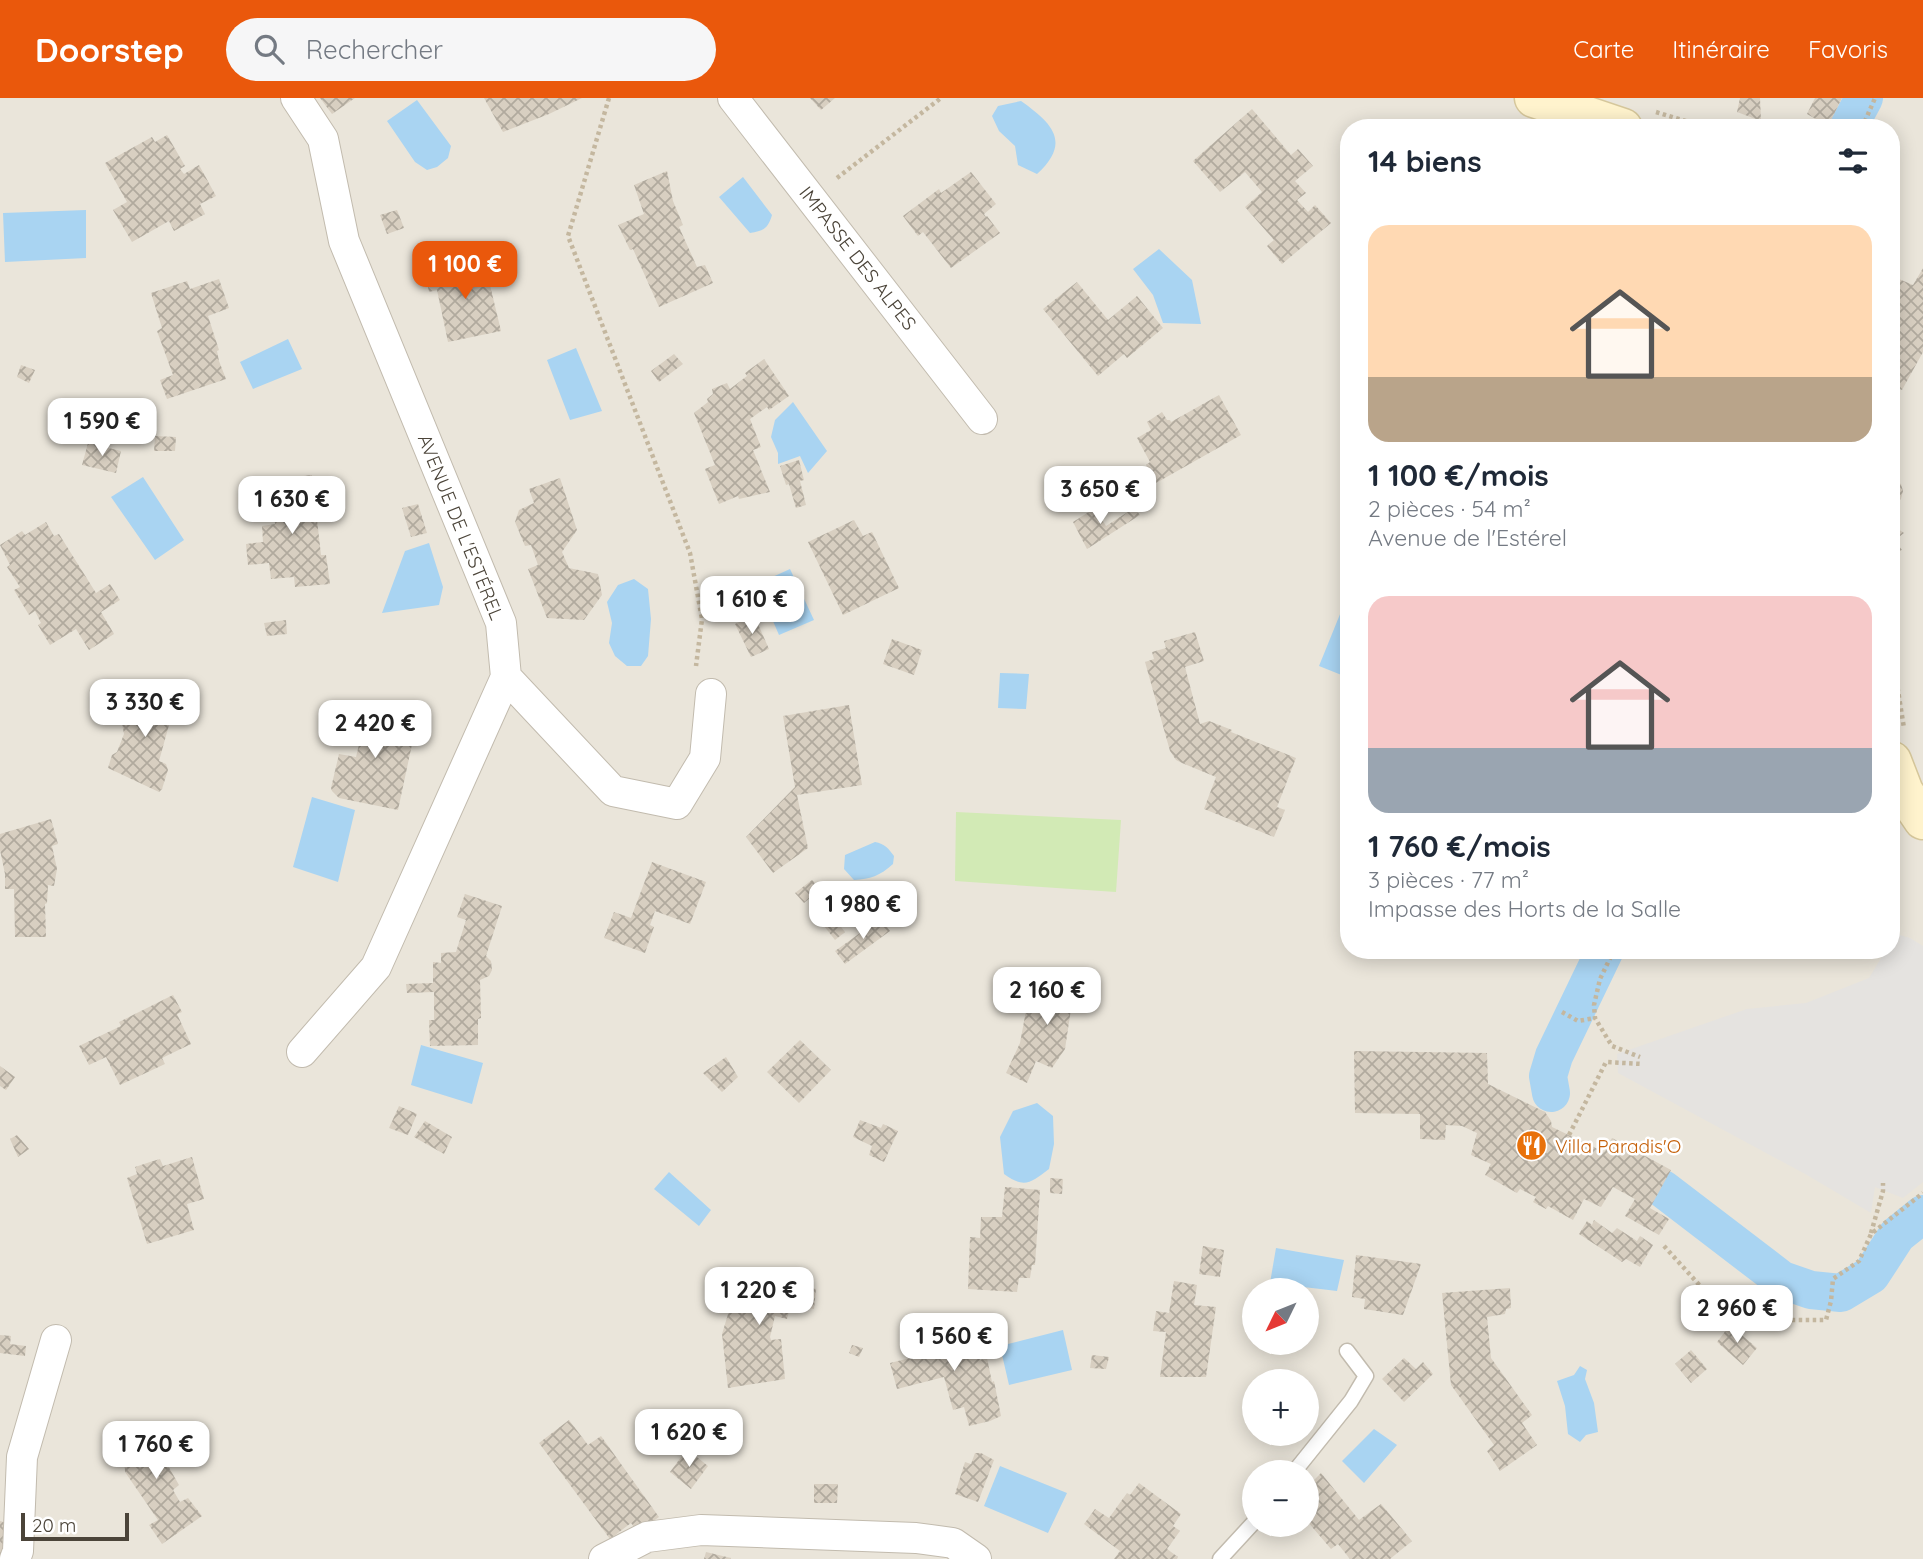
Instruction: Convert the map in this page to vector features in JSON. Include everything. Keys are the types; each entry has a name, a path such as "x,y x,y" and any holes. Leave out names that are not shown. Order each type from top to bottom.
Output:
{"main road":[{"path":"1534,98 1596,119"},
{"path":"1900,758 1904,792 1923,820"}],"street":[{"name":"AVENUE DE L'ESTÉREL","path":"296,98 323,139 344,242 501,623 506,677 376,967 302,1052"},
{"name":"IMPASSE DES ALPES","path":"733,98 982,419"},
{"path":"506,677 612,791 677,804 705,758 711,694"},
{"path":"15,1559 18,1551 22,1457 56,1340"},
{"path":"604,1559 647,1537 701,1530 916,1538 953,1543 975,1559"}],"lane":[{"path":"1304,1460 1351,1401 1366,1376 1347,1351"},
{"path":"1220,1559 1242,1535"}],"path":[{"path":"608,98 568,236 690,553 702,619 695,668 711,694"},
{"path":"811,198 941,98"},
{"path":"1866,119 1875,98"},
{"path":"1610,959 1600,979 1594,1006 1595,1018 1612,1046 1640,1056"},
{"path":"1562,1012 1578,1021 1595,1018"},
{"path":"1569,1135 1606,1062 1642,1065"},
{"path":"1664,1245 1712,1299 1790,1320 1826,1320 1833,1279 1859,1261 1871,1234 1883,1183"},
{"path":"1871,1234 1923,1193"}],"shaded area":[{"path":"0,98 1923,98 1923,1559 0,1559"},
{"path":"1900,935 1923,946 1923,1182 1903,1198 1875,1187 1871,1213 1807,1175 1618,1073 1617,1054 1747,1009 1806,1003 1869,978 1881,959 1900,959"}],"green space":[{"path":"956,812 1121,820 1116,892 955,881"}],"water":[{"path":"417,100 451,146 448,158 437,167 427,170 415,162 387,121"},
{"path":"1021,101 1042,117 1054,134 1054,152 1037,174 1018,165 1015,146 999,131 992,116 998,106"},
{"path":"743,177 772,215 767,226 750,233 719,197"},
{"path":"86,210 86,258 5,262 3,213"},
{"path":"1159,249 1192,280 1201,324 1163,323 1153,295 1133,269"},
{"path":"288,339 302,369 253,389 240,362"},
{"path":"576,348 602,411 570,420 547,360"},
{"path":"793,402 827,451 808,473 800,456 778,464 778,453 771,437 775,420"},
{"path":"143,477 184,540 155,560 111,497"},
{"path":"429,543 443,587 439,605 382,613 405,551"},
{"path":"790,569 814,620 779,635 757,584"},
{"path":"634,579 648,589 651,619 648,656 641,666 627,666 615,656 609,643 612,623 607,602 618,585"},
{"path":"1340,614 1340,674 1319,666"},
{"path":"1000,673 1029,674 1026,709 998,708"},
{"path":"312,797 355,810 338,882 293,867"},
{"path":"875,842 890,851 894,856 893,864 875,876 854,880 844,869 845,855"},
{"path":"421,1045 483,1063 472,1104 411,1085"},
{"path":"1037,1103 1053,1116 1054,1144 1049,1169 1032,1181 1017,1182 1004,1174 1000,1137 1013,1111"},
{"path":"669,1172 711,1210 699,1226 654,1189"},
{"path":"1276,1248 1344,1260 1337,1291 1320,1289 1320,1278 1271,1278"},
{"path":"1063,1330 1072,1370 1009,1385 1000,1346"},
{"path":"1580,1366 1587,1370 1585,1379 1594,1403 1598,1432 1586,1435 1580,1442 1568,1434 1565,1406 1557,1381 1574,1375"},
{"path":"1374,1429 1397,1445 1364,1483 1342,1461"},
{"path":"1000,1466 1067,1493 1048,1533 984,1506"}],"building":[{"path":"320,98 355,98 332,114"},
{"path":"484,98 582,98 503,132"},
{"path":"810,98 835,98 821,110"},
{"path":"1740,98 1760,98 1761,119 1737,112"},
{"path":"1815,98 1842,98 1832,119 1816,119 1807,114"},
{"path":"1252,109 1291,155 1298,149 1313,166 1295,181 1306,193 1297,200 1308,212 1315,205 1331,223 1282,264 1267,246 1274,240 1245,207 1262,192 1245,172 1220,192 1193,161"},
{"path":"167,135 185,166 180,169 184,174 199,165 216,196 200,204 205,214 174,231 169,221 132,242 113,210 127,202 105,163 152,137 155,142"},
{"path":"667,171 673,201 683,225 679,227 697,267 705,265 713,283 659,307 633,249 630,250 618,225 644,214 634,185"},
{"path":"971,172 996,204 984,214 1000,233 951,268 923,232 918,236 903,216 939,189 941,193"},
{"path":"397,210 404,228 387,234 380,215"},
{"path":"479,260 484,282 489,281 501,331 448,342 437,290 429,292 425,272"},
{"path":"1923,268 1923,352 1902,390 1900,279 1913,285"},
{"path":"219,279 229,308 208,316 226,379 167,399 160,380 173,375 157,331 162,328 151,293 187,281 190,289"},
{"path":"1077,282 1108,320 1137,296 1163,328 1127,358 1124,354 1098,376 1043,309"},
{"path":"674,354 683,364 659,382 651,371"},
{"path":"764,359 789,396 750,419 761,447 753,450 770,492 739,499 738,496 719,504 705,469 715,465 694,413 708,402 707,399 713,394 712,389 727,383 730,389"},
{"path":"21,365 35,370 29,383 17,377"},
{"path":"1219,395 1241,435 1156,483 1146,465 1150,462 1137,438 1151,430 1147,422 1162,412 1171,422"},
{"path":"155,436 176,437 175,451 154,451"},
{"path":"88,443 121,451 116,473 82,465"},
{"path":"799,460 804,480 800,481 806,505 796,508 780,466"},
{"path":"312,475 321,555 326,555 330,584 295,587 294,577 271,579 269,563 248,565 246,544 263,542 262,526 275,524 271,480"},
{"path":"560,478 577,530 562,552 569,568 598,574 602,595 584,620 547,618 528,569 538,565 531,545 525,546 515,522 519,510 534,503 529,489"},
{"path":"418,504 427,533 411,537 402,508"},
{"path":"1095,508 1106,526 1134,508 1140,515 1087,549 1073,522"},
{"path":"854,520 863,536 872,532 899,588 843,615 808,542"},
{"path":"46,522 54,536 59,534 96,593 110,584 120,600 101,612 114,634 89,650 76,629 50,645 38,625 41,623 35,611 29,615 14,590 20,587 7,567 10,565 0,545 22,531 25,535"},
{"path":"754,615 769,649 751,657 735,624"},
{"path":"286,620 287,634 267,636 264,623"},
{"path":"1195,632 1204,661 1185,667 1200,724 1209,721 1296,758 1277,807 1285,810 1274,837 1204,809 1216,777 1176,760 1170,751 1145,662 1154,659 1152,652 1166,648 1164,641"},
{"path":"892,639 922,650 914,675 883,664"},
{"path":"171,693 176,695 181,721 169,725 159,761 166,764 168,770 159,792 108,768 124,734 120,703"},
{"path":"849,705 862,785 797,795 808,848 773,873 746,837 795,787 783,716"},
{"path":"347,710 367,716 368,710 417,721 398,810 339,798 332,791 339,754 356,757 361,736 342,732"},
{"path":"51,819 58,844 52,846 57,869 54,886 48,885 45,904 46,937 15,937 14,889 5,889 0,834"},
{"path":"652,862 706,882 690,924 655,911 650,925 654,927 645,953 604,938 614,912 631,918"},
{"path":"812,880 821,889 804,903 795,893"},
{"path":"465,894 502,906 486,956 491,961 492,970 489,976 480,980 481,1018 478,1019 478,1045 430,1046 429,1020 434,1020 434,992 407,993 406,984 433,983 433,962 441,963 441,953 456,952 466,920 457,917"},
{"path":"820,900 845,932 835,940 810,908"},
{"path":"881,918 890,931 845,964 835,951"},
{"path":"1049,977 1086,984 1082,1011 1071,1009 1065,1049 1052,1068 1036,1061 1027,1083 1006,1073 1020,1043 1028,1000 1044,1003"},
{"path":"173,995 182,1012 177,1014 191,1044 162,1058 165,1064 120,1085 106,1057 89,1065 79,1046 121,1026 119,1022"},
{"path":"800,1040 831,1070 799,1103 767,1072"},
{"name":"Villa Paradis'O","path":"1354,1051 1487,1053 1488,1084 1545,1112 1552,1127 1604,1152 1612,1138 1671,1170 1650,1208 1669,1219 1659,1235 1625,1216 1635,1199 1613,1187 1601,1207 1584,1199 1573,1220 1548,1206 1546,1209 1533,1202 1536,1197 1520,1189 1517,1193 1485,1175 1491,1164 1471,1155 1477,1133 1462,1126 1446,1125 1445,1140 1420,1139 1420,1114 1355,1113"},
{"path":"726,1057 738,1077 722,1092 703,1073"},
{"path":"0,1066 15,1077 6,1090 0,1086"},
{"path":"399,1106 417,1114 408,1135 389,1128"},
{"path":"860,1120 881,1128 883,1124 898,1131 884,1162 869,1155 872,1146 853,1137"},
{"path":"425,1121 452,1137 444,1154 414,1137"},
{"path":"17,1135 29,1149 18,1157 10,1139"},
{"path":"192,1157 204,1199 187,1204 194,1230 147,1244 127,1178 137,1174 135,1167 150,1162 160,1159 163,1166"},
{"path":"1050,1178 1063,1179 1062,1194 1050,1193"},
{"path":"1005,1187 1040,1190 1035,1265 1032,1265 1030,1278 1019,1278 1017,1292 968,1289 970,1237 980,1238 981,1217 1002,1217"},
{"path":"1594,1220 1612,1233 1617,1228 1637,1241 1640,1236 1653,1245 1640,1267 1626,1259 1622,1262 1579,1234 1587,1221 1592,1225"},
{"path":"1203,1246 1224,1250 1220,1277 1199,1274"},
{"path":"1356,1255 1421,1264 1403,1315 1364,1309 1365,1299 1352,1297"},
{"path":"742,1268 816,1289 814,1309 791,1304 787,1319 775,1316 770,1337 771,1340 781,1339 785,1379 728,1388 722,1334"},
{"path":"1174,1281 1197,1285 1194,1305 1216,1307 1206,1377 1160,1377 1166,1332 1153,1331 1156,1311 1169,1313"},
{"path":"1510,1288 1511,1308 1506,1309 1505,1314 1487,1317 1491,1358 1532,1415 1522,1423 1537,1445 1500,1471 1487,1451 1494,1445 1451,1385 1442,1293"},
{"path":"1730,1325 1757,1348 1743,1365 1717,1342"},
{"path":"945,1326 976,1328 980,1360 987,1358 1001,1416 969,1426 964,1407 953,1410 944,1377 897,1389 890,1363 930,1353 926,1333 945,1330"},
{"path":"0,1335 11,1336 10,1344 26,1346 25,1356 0,1353"},
{"path":"852,1345 863,1348 859,1357 849,1353"},
{"path":"1691,1350 1707,1369 1691,1383 1675,1364"},
{"path":"1092,1355 1109,1357 1106,1369 1090,1368"},
{"path":"1404,1358 1416,1369 1423,1362 1433,1374 1404,1402 1382,1379"},
{"path":"569,1420 588,1445 601,1436 659,1517 638,1532 631,1523 610,1539 539,1443"},
{"path":"162,1426 163,1449 171,1461 167,1464 179,1485 173,1490 180,1502 188,1498 202,1516 162,1544 149,1525 158,1520 125,1472 123,1427"},
{"path":"687,1449 708,1466 691,1489 670,1472"},
{"path":"975,1453 994,1460 978,1502 955,1494 965,1462 971,1464"},
{"path":"1321,1473 1359,1520 1381,1504 1412,1541 1390,1559 1350,1559 1338,1544 1331,1549 1319,1535"},
{"path":"1139,1483 1181,1514 1173,1526 1180,1531 1167,1549 1178,1557 1177,1559 1114,1559 1120,1551 1084,1524 1095,1509 1109,1518 1127,1493 1130,1495"},
{"path":"814,1484 838,1484 837,1503 814,1503"},
{"path":"0,1521 11,1524 4,1559 0,1559"},
{"path":"706,1552 731,1558 731,1559 704,1559"}],"waterway":[{"path":"1853,119 1864,98"},
{"path":"1551,1093 1548,1076 1554,1056 1601,959"},
{"path":"1663,1189 1782,1280 1811,1290 1841,1293 1871,1275 1897,1235 1923,1214"}],"place":[{"name":"Villa Paradis'O","path":"1532,1146"}]}
